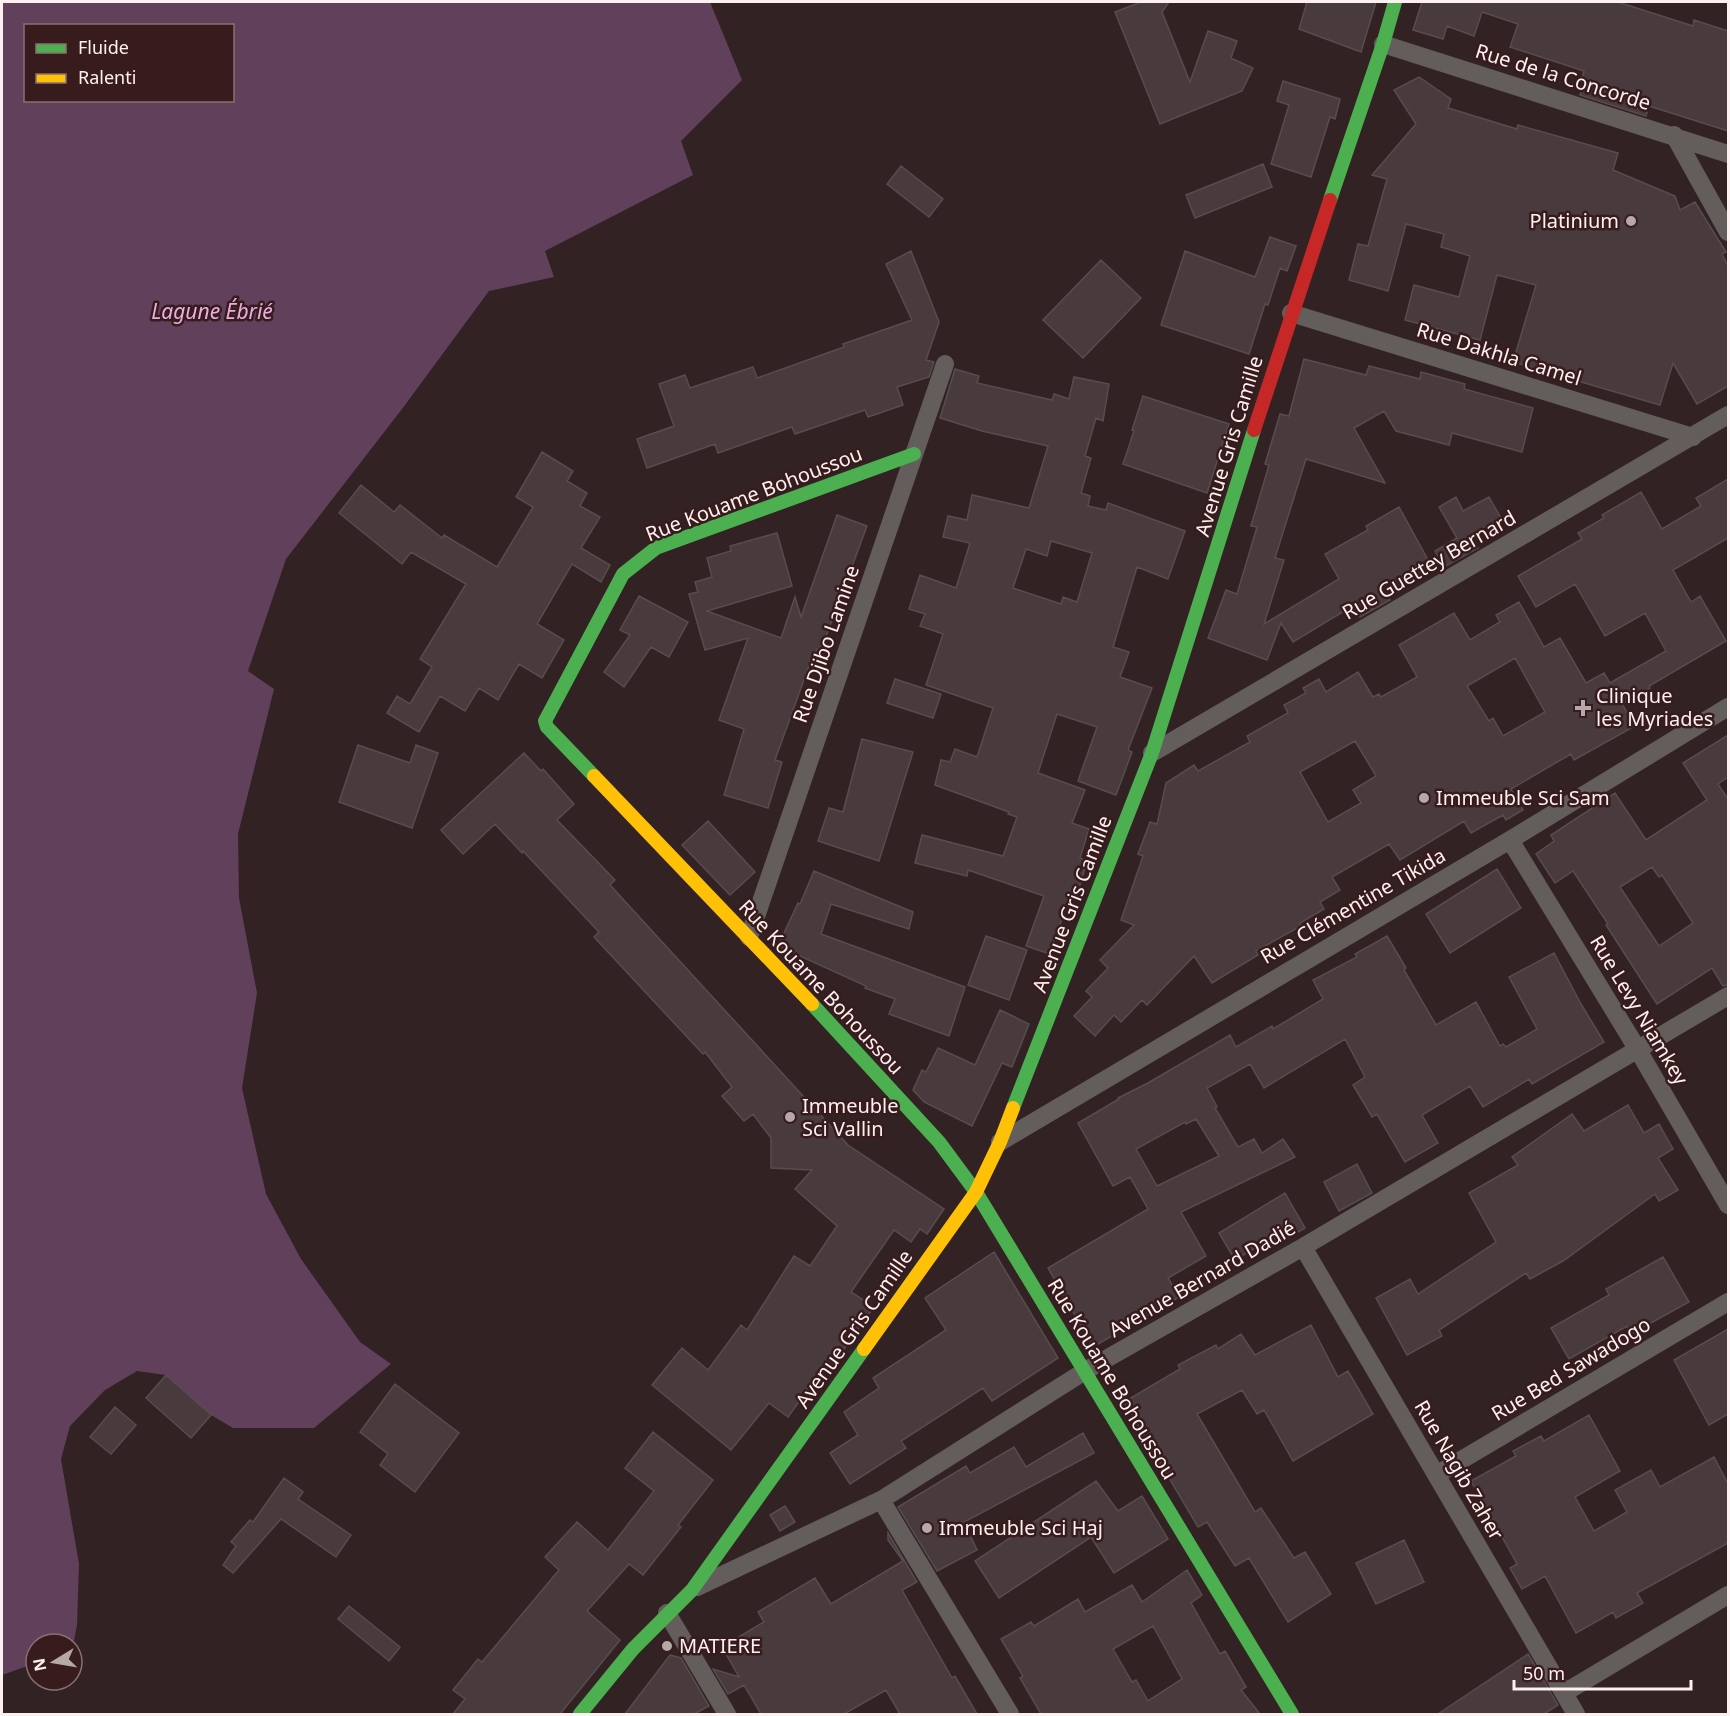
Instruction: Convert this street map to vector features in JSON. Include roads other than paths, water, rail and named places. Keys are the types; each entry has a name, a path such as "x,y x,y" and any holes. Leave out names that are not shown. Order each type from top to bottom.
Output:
{"street":[{"name":"Avenue Gris Camille","path":"580,1714 625,1659 667,1613 692,1590 976,1192 1000,1142 1152,753 1291,313 1383,45 1395,2"},
{"name":"Rue de la Concorde","path":"1383,45 1674,135 1728,154"},
{"path":"1674,135 1728,232"},
{"name":"Rue Dakhla Camel","path":"1291,313 1694,437"},
{"name":"Rue Djibo Lamine","path":"749,937 945,364"},
{"name":"Rue Guettey Bernard","path":"1152,753 1728,416"},
{"name":"Rue Kouame Bohoussou","path":"915,454 656,548 643,557 623,574 545,721 547,727 842,1035 931,1134 976,1192 1292,1714"},
{"name":"Rue Clémentine Tikida","path":"1000,1142 1510,840 1728,706"},
{"name":"Rue Levy Niamkey","path":"1510,840 1638,1050 1728,1205"},
{"name":"Avenue Bernard Dadié","path":"692,1590 881,1500 1085,1371 1303,1247 1728,996"},
{"name":"Rue Nagib Zaher","path":"1303,1247 1576,1714"},
{"name":"Rue Bed Sawadogo","path":"1436,1475 1728,1302"},
{"path":"881,1500 1010,1714"},
{"path":"1564,1693 1728,1595"},
{"path":"667,1613 726,1714"}],"water":[{"name":"Lagune Ébrié","path":"2,2 710,2 742,80 681,141 693,175 545,251 554,277 489,291 402,409 286,559 248,671 274,689 238,834 239,898 257,993 242,1088 266,1194 301,1259 360,1342 391,1364 314,1428 233,1428 211,1415 166,1375 137,1371 105,1390 70,1426 61,1459 79,1564 76,1632 24,1632 24,1667 2,1675"}],"place":[{"name":"Platinium","path":"1631,221"},
{"name":"Clinique les Myriades","path":"1583,708"},
{"name":"Immeuble Sci Sam","path":"1424,798"},
{"name":"Immeuble Sci Vallin","path":"790,1117"},
{"name":"Immeuble Sci Haj","path":"927,1528"},
{"name":"MATIERE","path":"667,1646"}]}
